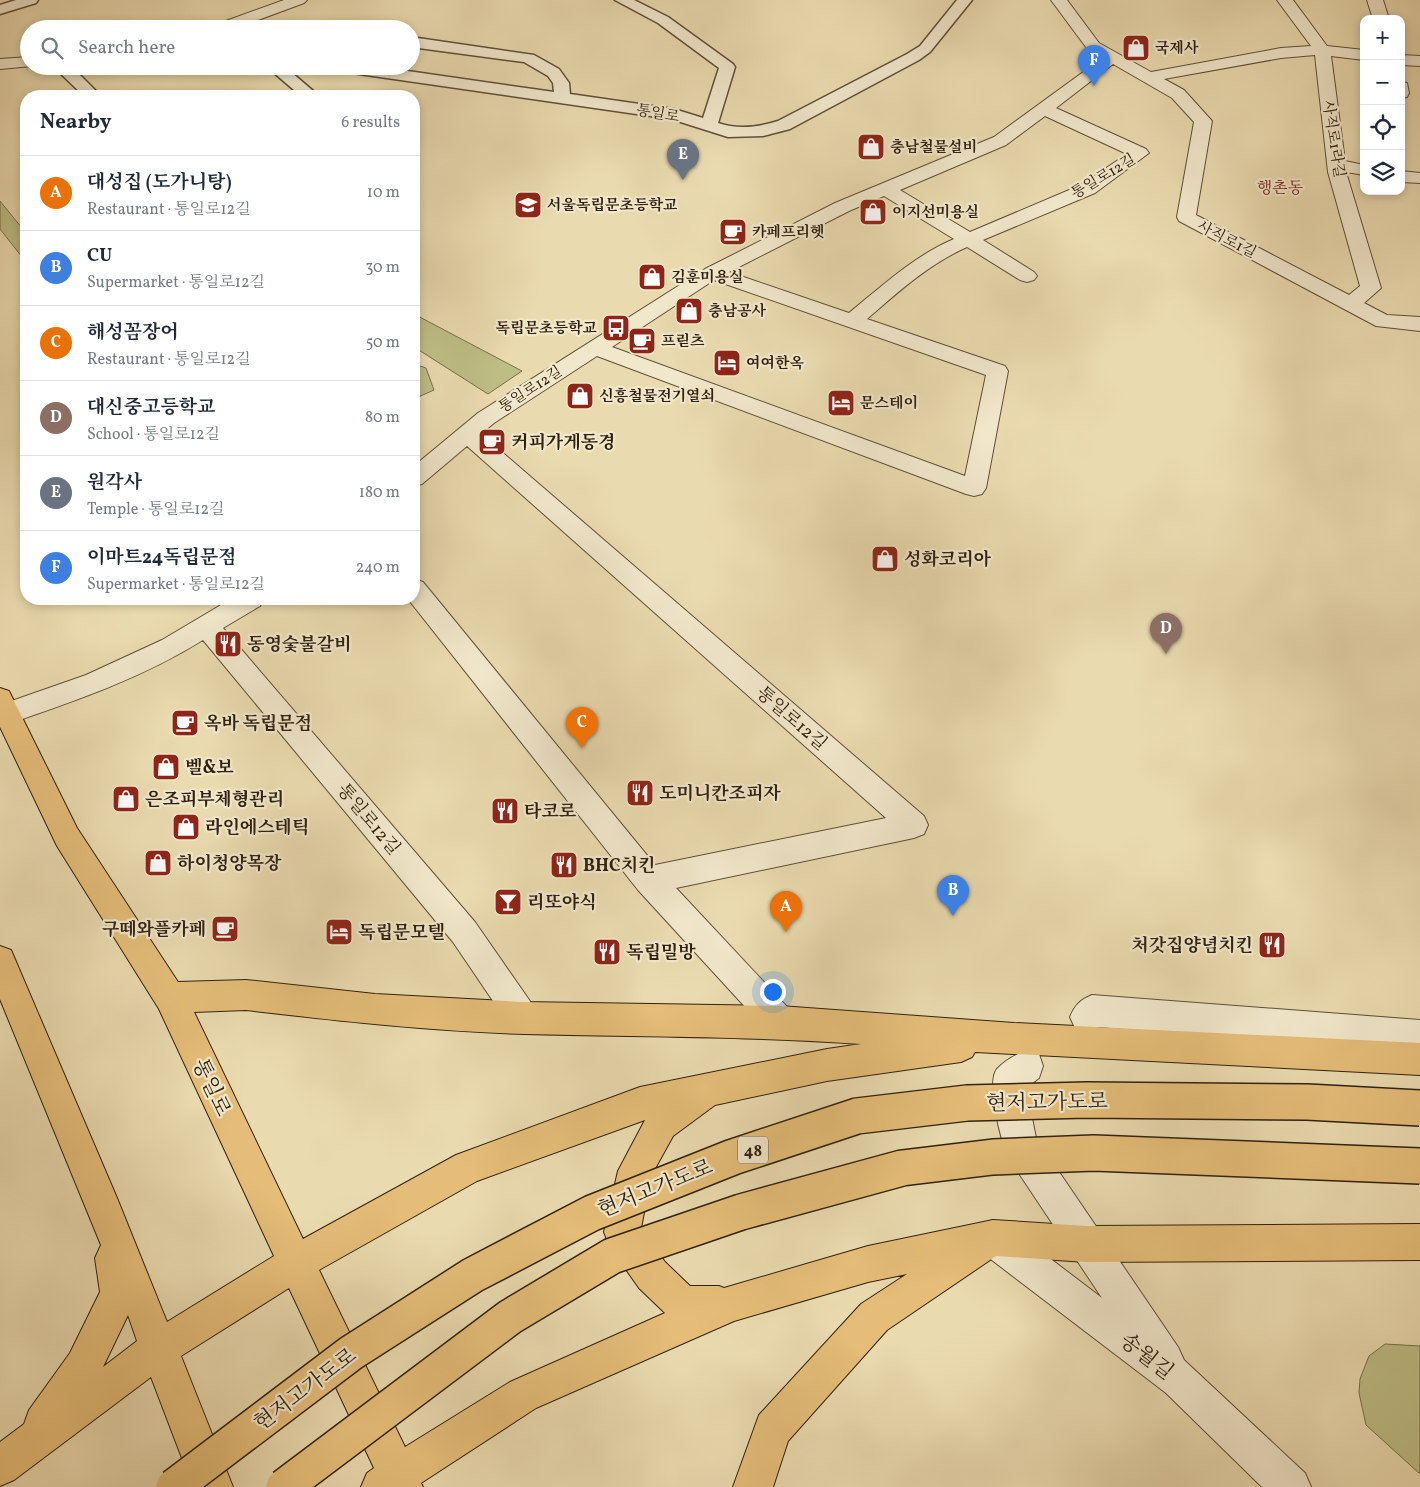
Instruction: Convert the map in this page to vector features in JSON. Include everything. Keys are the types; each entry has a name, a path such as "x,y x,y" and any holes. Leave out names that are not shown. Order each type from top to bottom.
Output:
{"main road":[{"name":"통일로","path":"4,706 67,837 170,998 296,1263 394,1483"},
{"path":"0,962 105,1210 213,1487"},
{"path":"170,998 246,995 375,1010 524,1018 780,1022 1021,1052"},
{"path":"0,1466 160,1348 296,1263 468,1167 640,1104 827,1065 1021,1052 1420,1059"},
{"path":"712,1089 661,1124 635,1171 622,1232 652,1275 683,1305 730,1303"},
{"name":"현저고가도로","path":"174,1487 351,1353 473,1275 592,1213 733,1157 857,1116 967,1103 1078,1100 1307,1102 1420,1108"},
{"path":"284,1487 519,1312 612,1256 740,1212 902,1168 993,1157 1094,1153 1420,1166"},
{"path":"32,1441 83,1366 119,1294 105,1210"},
{"path":"752,1487 774,1429 874,1317 993,1238"},
{"path":"394,1483 523,1395 730,1303 868,1264 993,1238 1086,1244 1420,1242"}],"street":[{"path":"243,20 299,0"},
{"name":"통일로12길","path":"420,473 486,418 712,273 842,207 1000,141 1044,109 1106,63 1060,0"},
{"name":"사직로1라길","path":"1285,0 1322,50 1336,165 1372,288 1351,303"},
{"path":"1375,0 1380,15"},
{"name":"사직로1길","path":"1093,46 1178,94 1203,121 1186,217 1383,321 1420,324"},
{"path":"1149,77 1281,53 1322,50 1360,55"},
{"path":"1405,60 1420,61"},
{"path":"0,64 20,63"},
{"name":"통일로12길","path":"852,321 912,270 944,250 1088,189 1140,153 1044,109"},
{"path":"1336,165 1360,169"},
{"path":"1405,176 1420,178"},
{"path":"886,189 1028,276"},
{"path":"595,348 974,488 996,371 712,273"},
{"name":"통일로12길","path":"467,434 914,825 649,880"},
{"path":"420,596 649,880 780,1022"},
{"path":"4,706 95,683 170,647 241,605"},
{"name":"통일로12길","path":"206,626 464,932 524,1018"},
{"path":"1086,1016 1092,1011 1420,1036"},
{"path":"1021,1052 1008,1081 1020,1145 1179,1380"},
{"name":"송월길","path":"993,1238 1179,1380 1291,1487"}],"lane":[{"path":"0,10 31,0"},
{"name":"통일로","path":"399,75 674,114 709,127 745,133 784,125 913,58 925,49 965,0"},
{"path":"627,1 663,20 727,67 709,127"},
{"path":"420,43 528,58 543,65 558,78 563,87 561,99"},
{"path":"71,75 87,90"},
{"path":"285,75 304,90"}],"shaded area":[{"path":"0,201 20,226 20,254 0,229"},
{"path":"420,317 522,371 488,394 420,351"},
{"path":"420,366 426,368 434,390 420,396"},
{"path":"1385,1344 1420,1346 1420,1474 1366,1425 1359,1393 1360,1379 1369,1356"}],"place":[{"name":"국제사","path":"1136,48"},
{"name":"이마트24독립문점","path":"1094,86"},
{"name":"충남철물설비","path":"871,147"},
{"name":"원각사","path":"683,180"},
{"name":"서울독립문초등학교","path":"528,205"},
{"name":"이지선미용실","path":"873,212"},
{"name":"카페프리헷","path":"733,232"},
{"name":"김훈미용실","path":"652,277"},
{"name":"충남공사","path":"689,311"},
{"name":"독립문초등학교","path":"616,328"},
{"name":"프릳츠","path":"642,341"},
{"name":"여여한옥","path":"727,363"},
{"name":"신흥철물전기열쇠","path":"580,396"},
{"name":"문스테이","path":"841,403"},
{"name":"커피가게동경","path":"492,442"},
{"name":"성화코리아","path":"885,559"},
{"name":"동영숯불갈비","path":"228,644"},
{"name":"대신중고등학교","path":"1166,654"},
{"name":"옥바 독립문점","path":"185,723"},
{"name":"해성꼼장어","path":"582,748"},
{"name":"벨&보","path":"166,767"},
{"name":"도미니칸조피자","path":"640,793"},
{"name":"은조피부체형관리","path":"126,799"},
{"name":"타코로","path":"505,811"},
{"name":"라인에스테틱","path":"186,827"},
{"name":"하이청양목장","path":"158,863"},
{"name":"BHC치킨","path":"564,865"},
{"name":"리또야식","path":"508,902"},
{"name":"CU","path":"953,916"},
{"name":"구떼와플카페","path":"225,929"},
{"name":"독립문모텔","path":"339,932"},
{"name":"대성집 (도가니탕)","path":"786,932"},
{"name":"처갓집양념치킨","path":"1272,945"},
{"name":"독립밀방","path":"607,952"}],"district":[{"name":"행촌동","path":"1280,187"}]}
